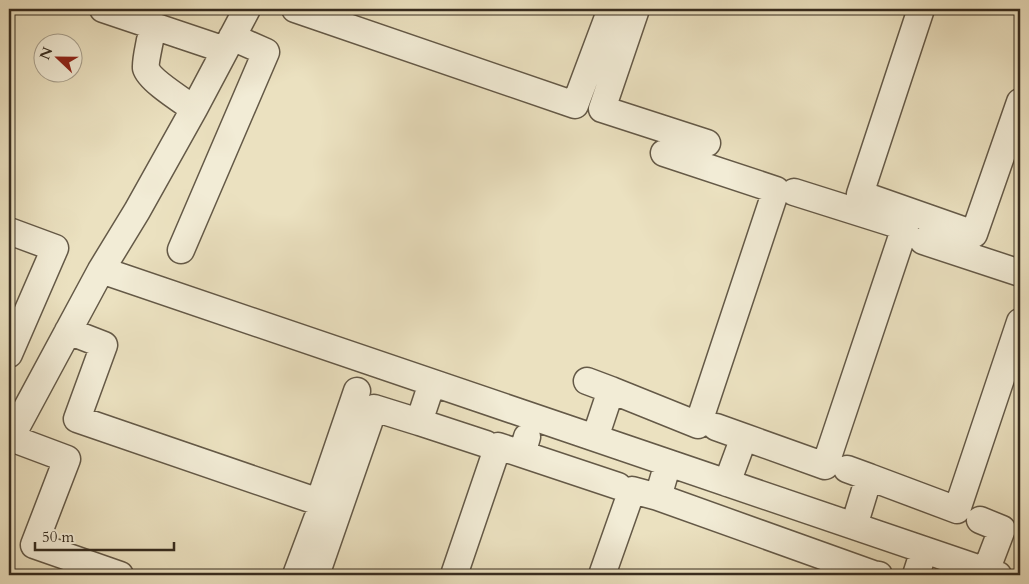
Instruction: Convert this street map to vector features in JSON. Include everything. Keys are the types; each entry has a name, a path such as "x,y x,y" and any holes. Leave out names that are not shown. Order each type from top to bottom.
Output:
{"street":[{"path":"102,9 228,44 266,52 181,250"},
{"path":"295,9 574,105 611,9"},
{"path":"636,9 602,109 707,144"},
{"path":"921,9 860,194 974,234 1020,102"},
{"path":"120,575 34,546 67,459 10,439 101,270 137,211 194,109 228,44 242,10"},
{"path":"150,40 146,68 157,82 194,109"},
{"path":"586,381 698,425 776,190 664,153"},
{"path":"716,427 826,466 905,227 794,192"},
{"path":"9,232 55,248 9,354"},
{"path":"923,241 1020,273"},
{"path":"101,270 992,573 1001,528"},
{"path":"854,526 858,473 957,510 1020,322"},
{"path":"68,331 104,345 77,419 319,502 357,391"},
{"path":"419,422 432,383"},
{"path":"595,438 611,390"},
{"path":"316,575 374,408 486,444"},
{"path":"522,454 534,418"},
{"path":"726,483 744,436"},
{"path":"454,575 498,446 618,486"},
{"path":"658,497 668,463"},
{"path":"602,575 632,490 658,497 875,575"},
{"path":"296,575 317,519"},
{"path":"916,575 924,550"}]}
